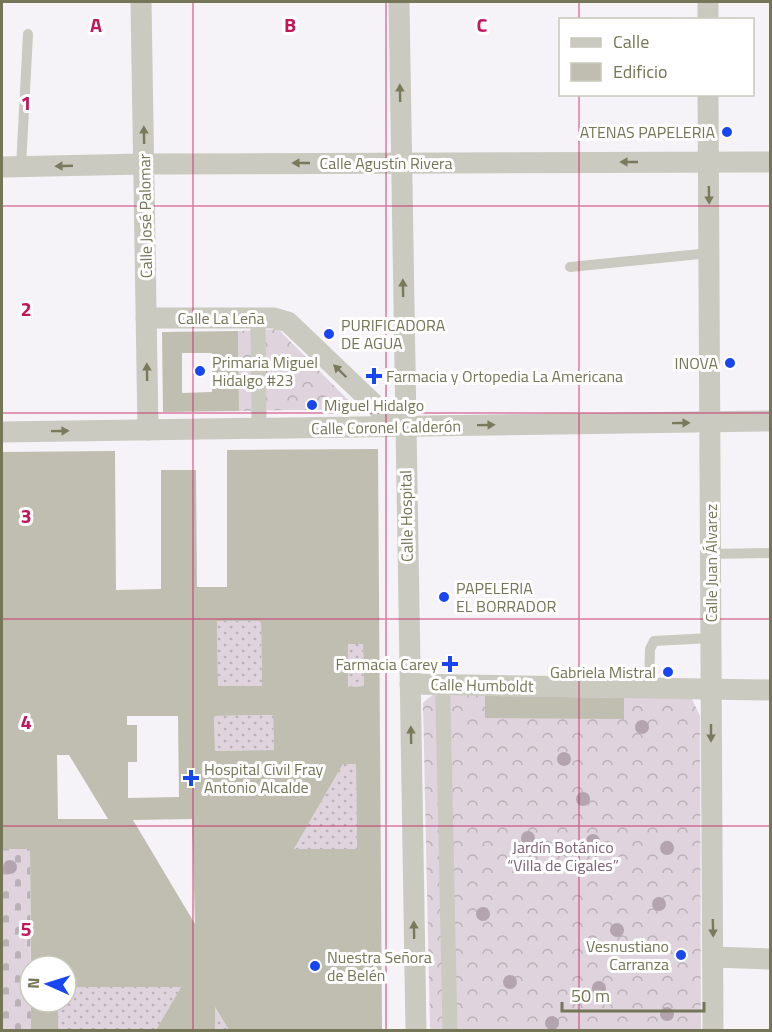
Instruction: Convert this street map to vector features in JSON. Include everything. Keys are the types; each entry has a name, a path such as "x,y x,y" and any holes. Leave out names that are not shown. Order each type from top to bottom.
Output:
{"street":[{"name":"Calle José Palomar","path":"141,2 148,430"},
{"name":"Calle Hospital","path":"399,2 401,426 410,684 416,1030"},
{"path":"708,2 708,18"},
{"name":"Calle Juan Álvarez","path":"708,96 713,1030"},
{"name":"Calle Agustín Rivera","path":"11,167 144,164 771,162"},
{"name":"Calle La Leña","path":"146,318 281,320 294,327 401,426"},
{"path":"258,318 260,428"},
{"name":"Calle Coronel Calderón","path":"2,432 771,421"},
{"name":"Calle Humboldt","path":"410,684 771,690"},
{"path":"443,699 450,1030"},
{"path":"713,957 771,959"}],"lane":[{"path":"11,167 28,34"},
{"path":"570,267 710,253"},
{"path":"711,554 771,553"},
{"path":"649,687 650,649 654,642 711,638"}],"green space":[{"path":"278,329 357,409 239,411 238,331"},
{"path":"217,621 261,621 262,686 218,686"},
{"path":"348,644 363,644 364,686 348,687"},
{"name":"Jardín Botánico “Villa de Cigales”","path":"439,689 691,697 700,716 701,1030 430,1030 423,703"},
{"path":"273,715 274,750 215,751 214,716"},
{"path":"343,764 356,764 357,849 294,849"},
{"path":"2,849 30,849 31,954 18,954 18,1014 31,1014 31,1030 2,1030"},
{"path":"78,987 181,987 156,1030 58,1030 58,1014 78,1014"},
{"path":"215,1007 229,1030 215,1030"}],"building":[{"name":"Primaria Miguel Hidalgo #23","path":"238,331 239,411 163,412 162,332","holes":["182,353 212,353 212,392 182,393"]},
{"name":"Hospital Civil Fray Antonio Alcalde","path":"378,449 382,1030 229,1030 215,1007 215,1030 156,1030 181,987 78,987 78,954 31,954 30,849 2,849 2,452 115,451 116,590 161,589 161,470 196,470 197,587 227,587 227,450","holes":["217,621 261,621 262,686 218,686","348,644 363,644 364,686 348,687","273,715 274,750 215,751 214,716","127,716 178,716 179,797 128,798 128,762 137,762 137,725 127,725","57,755 69,755 108,819 58,819","343,764 356,764 357,849 294,849","192,819 195,924 133,820"]},
{"path":"485,696 624,698 624,719 485,718"},
{"path":"31,1014 58,1014 58,1030 31,1030"}],"place":[{"name":"ATENAS PAPELERIA","path":"727,132"},
{"name":"PURIFICADORA DE AGUA","path":"329,334"},
{"name":"INOVA","path":"730,363"},
{"name":"Primaria Miguel Hidalgo #23","path":"200,371"},
{"name":"Farmacia y Ortopedia La Americana","path":"374,376"},
{"name":"Miguel Hidalgo","path":"312,405"},
{"name":"PAPELERIA EL BORRADOR","path":"444,597"},
{"name":"Farmacia Carey","path":"450,664"},
{"name":"Gabriela Mistral","path":"668,672"},
{"name":"Hospital Civil Fray Antonio Alcalde","path":"191,778"},
{"name":"Vesnustiano Carranza","path":"681,955"},
{"name":"Nuestra Señora de Belén","path":"315,966"}]}
